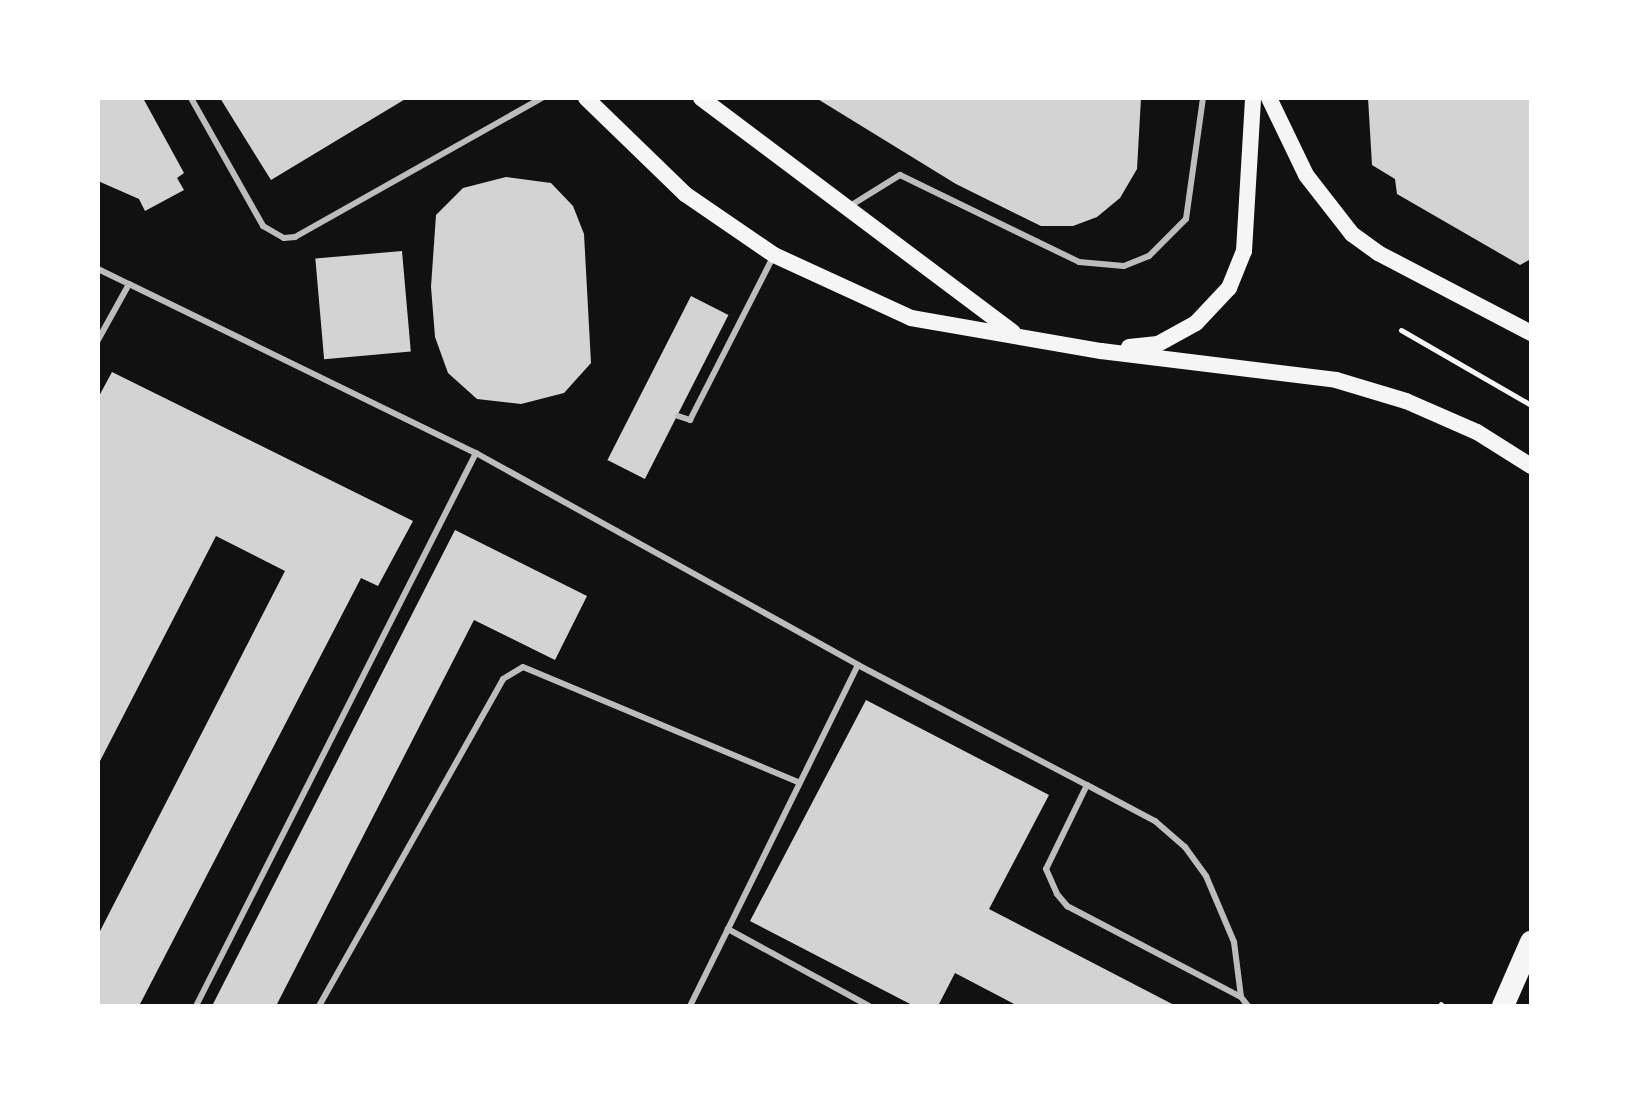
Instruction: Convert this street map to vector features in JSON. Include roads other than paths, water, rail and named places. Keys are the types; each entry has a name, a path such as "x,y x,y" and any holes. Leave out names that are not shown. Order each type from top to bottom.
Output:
{"highway":[{"path":"1503,1006 1531,942"}],"main road":[{"path":"586,98 685,194 774,255 911,318 1101,351 1336,380 1420,407 1477,432 1531,466"},
{"path":"701,98 844,210 1018,335"},
{"path":"1101,351 1158,344 1196,323 1229,288 1244,251 1253,98"},
{"path":"1269,98 1306,175 1352,234 1378,253 1531,333"}],"lane":[{"path":"191,98 263,226 284,238 295,237 530,101 542,98"},
{"path":"844,210 900,175 1079,262 1124,266 1149,256 1186,219 1203,98"},
{"path":"678,416 690,420 774,255"},
{"path":"98,269 476,453 858,665 1155,821 1185,847 1206,876 1234,942 1241,997"},
{"path":"98,340 129,284"},
{"path":"196,1006 476,453"},
{"path":"690,1006 858,665"},
{"path":"319,1006 503,679 523,667 534,667 798,782"},
{"path":"1087,785 1046,869 1057,894 1067,906 1241,997 1248,1006"},
{"path":"728,929 869,1006"}]}
